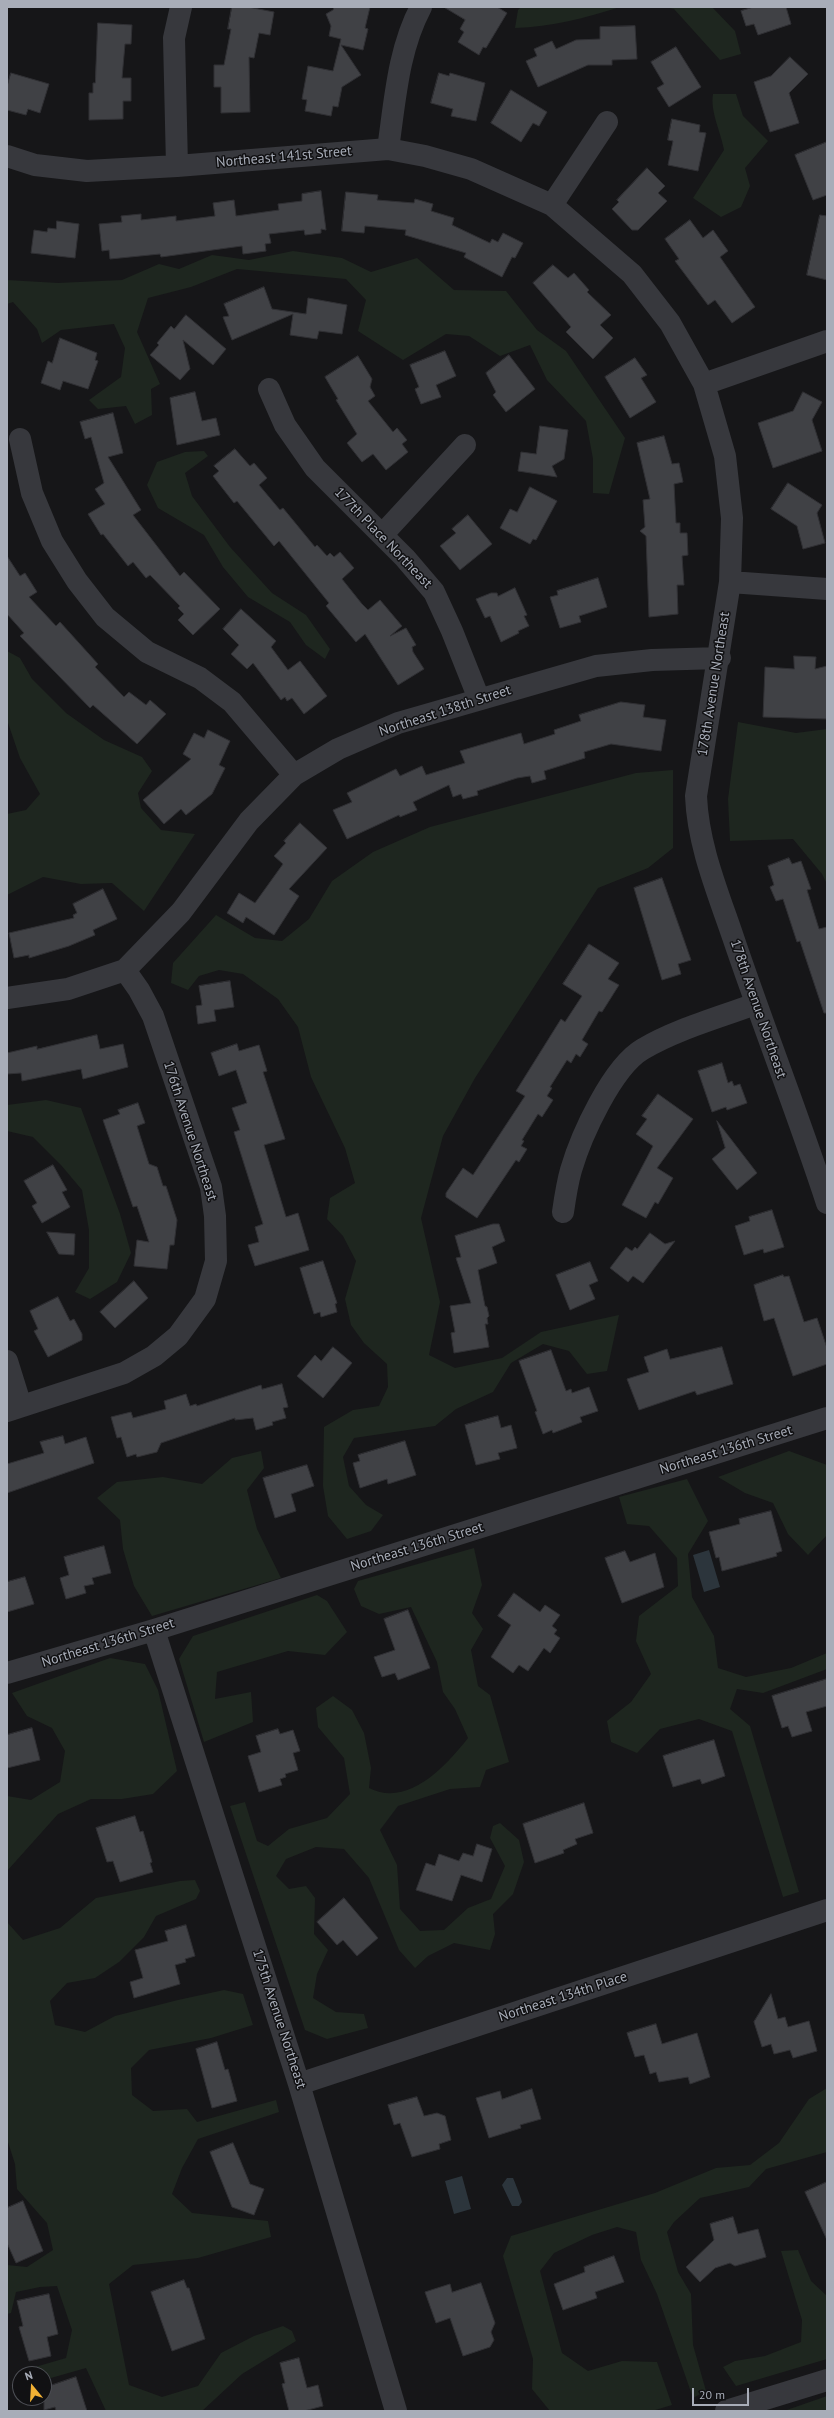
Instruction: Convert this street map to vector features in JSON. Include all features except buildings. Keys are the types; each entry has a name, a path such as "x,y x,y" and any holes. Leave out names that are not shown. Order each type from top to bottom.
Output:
{"street":[{"path":"177,166 174,38 181,7"},
{"path":"388,149 398,72 414,20 422,7"},
{"path":"552,205 607,122"},
{"name":"Northeast 141st Street","path":"7,156 35,165 87,171 177,166 388,149 425,156 471,169 552,205"},
{"name":"178th Avenue Northeast","path":"552,205 632,274 670,323 704,384 725,456 732,518 730,582 720,658 696,796 697,824 706,856 756,1004 827,1203"},
{"path":"704,384 827,341"},
{"name":"177th Place Northeast","path":"269,389 285,425 315,468 382,534 434,592 479,698"},
{"path":"20,439 32,493 52,541 77,581 105,617 147,652 200,678 232,702 294,775"},
{"path":"382,534 465,445"},
{"path":"730,582 827,589"},
{"name":"Northeast 138th Street","path":"7,998 68,989 125,970 181,912 249,821 294,775 338,749 398,723 479,698 596,666 652,660 720,658"},
{"name":"176th Avenue Northeast","path":"14,1408 124,1372 154,1356 178,1336 205,1299 216,1261 215,1216 211,1187 153,1016 139,990 125,970"},
{"path":"562,1212 571,1170 585,1133 613,1079 626,1063 641,1050 660,1040 756,1004"},
{"path":"7,1361 14,1408"},
{"name":"Northeast 136th Street","path":"7,1673 154,1630 827,1418"},
{"name":"175th Avenue Northeast","path":"154,1630 299,2084 396,2411"},
{"name":"Northeast 134th Place","path":"299,2084 827,1910"},
{"path":"726,2411 827,2380"}],"shaded area":[{"path":"521,7 620,7 568,21 542,26 515,28 518,10"},
{"path":"665,7 712,7 735,31 741,54 720,60 674,9"},
{"path":"713,94 736,94 743,116 768,141 745,168 750,186 741,207 721,217 693,198 724,150 714,115 712,101"},
{"path":"293,251 342,258 371,272 417,258 454,290 506,291 537,330 566,351 625,438 609,494 593,493 593,459 586,421 547,380 530,345 500,356 469,336 446,334 403,360 358,331 366,300 346,279 237,269 191,287 148,298 137,332 160,384 151,389 152,415 135,424 126,406 98,409 89,400 121,377 125,348 114,324 61,330 42,343 37,329 13,302 7,304 7,280 58,283 122,280 159,264 179,269 212,255 249,260"},
{"path":"204,451 208,456 185,473 192,496 230,547 272,593 306,615 330,649 325,659 306,645 290,622 248,597 223,567 204,535 158,508 147,485 157,462 185,452"},
{"path":"7,651 20,658 32,679 66,713 104,740 142,757 152,771 138,793 141,808 161,830 195,834 144,911 112,883 81,884 43,877 7,895 7,814 26,810 40,794 20,758 7,720"},
{"path":"738,722 796,733 827,729 827,884 822,874 793,839 730,841 728,799"},
{"path":"673,770 673,848 648,868 598,888 475,1078 443,1136 421,1218 440,1302 429,1355 455,1368 502,1358 541,1332 619,1315 607,1371 587,1374 569,1351 543,1344 511,1363 493,1392 456,1409 435,1426 354,1438 343,1457 349,1486 366,1505 383,1515 371,1531 347,1539 328,1516 323,1486 324,1427 353,1410 379,1406 388,1387 387,1364 364,1343 351,1325 345,1299 356,1261 343,1236 327,1219 330,1198 355,1183 345,1148 311,1077 298,1027 278,999 243,974 219,970 199,976 188,990 171,983 173,963 216,915 255,938 282,941 309,919 332,881 373,852 430,827 636,773"},
{"path":"46,1100 81,1108 120,1214 131,1253 117,1282 90,1299 75,1292 89,1268 89,1230 82,1190 61,1165 33,1137 7,1131 7,1105"},
{"path":"261,1451 264,1468 247,1490 257,1529 281,1578 152,1616 134,1586 123,1549 120,1520 97,1498 117,1482 163,1477 202,1484 232,1458"},
{"path":"789,1451 827,1465 827,1535 808,1555 788,1534 773,1503 745,1493 718,1477"},
{"path":"687,1479 708,1521 688,1554 692,1597 714,1636 718,1668 746,1677 791,1668 827,1653 827,1669 763,1693 737,1689 730,1709 750,1726 799,1892 783,1897 732,1731 699,1719 660,1729 637,1753 611,1742 607,1721 631,1702 651,1674 636,1641 639,1616 678,1586 677,1558 649,1526 627,1524 619,1497"},
{"path":"474,1548 482,1585 472,1613 483,1629 471,1650 478,1686 490,1695 509,1762 486,1770 480,1787 450,1789 398,1806 380,1830 397,1865 400,1909 420,1931 444,1930 468,1908 491,1899 505,1866 490,1838 493,1826 500,1823 519,1840 524,1862 513,1894 493,1914 495,1934 490,1950 454,1943 428,1956 415,1968 399,1950 369,1878 344,1849 316,1847 286,1859 276,1876 289,1889 306,1886 315,1898 314,1934 328,1950 317,1974 313,1998 336,2012 364,2014 368,2028 327,2039 305,2030 230,1806 245,1802 257,1841 268,1846 289,1829 327,1818 350,1794 344,1758 318,1727 316,1708 333,1696 352,1710 364,1733 371,1768 369,1788 384,1793 398,1793 425,1781 449,1760 468,1738 455,1709 443,1692 437,1662 411,1607 379,1614 361,1606 354,1589 358,1581"},
{"path":"709,1550 720,1587 704,1592 693,1555"},
{"path":"317,1595 327,1601 347,1632 325,1655 288,1651 217,1672 215,1699 251,1692 253,1722 204,1742 179,1659 193,1636"},
{"path":"110,1658 145,1664 158,1690 177,1771 153,1794 122,1799 91,1799 58,1814 7,1871 7,1796 31,1800 60,1782 65,1751 52,1728 27,1716 12,1693"},
{"path":"195,1880 200,1891 196,1899 156,1916 144,1937 119,1962 95,1978 67,1983 50,2001 55,2025 85,2032 115,2016 178,2000 224,1990 243,1994 253,2025 211,2038 149,2050 131,2068 132,2095 153,2111 187,2109 197,2122 276,2100 279,2112 198,2139 182,2168 172,2194 192,2213 268,2221 271,2237 198,2258 133,2265 109,2284 129,2385 162,2397 198,2386 221,2353 254,2336 283,2326 292,2331 296,2341 242,2374 202,2411 106,2411 86,2368 52,2378 52,2366 39,2366 66,2358 72,2330 57,2286 40,2287 16,2292 11,2313 7,2314 7,2265 27,2267 53,2250 47,2223 17,2189 15,2164 7,2139 7,1922 23,1940 60,1928 96,1898 180,1881"},
{"path":"827,2088 827,2152 766,2169 749,2187 700,2198 674,2222 667,2232 678,2272 691,2294 693,2345 706,2391 693,2398 657,2294 641,2260 636,2232 617,2227 592,2235 554,2253 540,2271 562,2353 588,2371 622,2361 657,2362 672,2405 652,2411 550,2411 532,2389 533,2359 503,2256 511,2236 655,2193 716,2168 750,2165 779,2143 809,2099"},
{"path":"462,2176 471,2209 454,2214 445,2181"},
{"path":"507,2178 513,2178 514,2180 522,2202 519,2206 512,2206 502,2185"},
{"path":"798,2250 811,2281 827,2296 827,2359 736,2386 723,2367 735,2361 765,2356 801,2342 802,2320 781,2251"},
{"path":"827,2396 827,2411 784,2411"}]}
